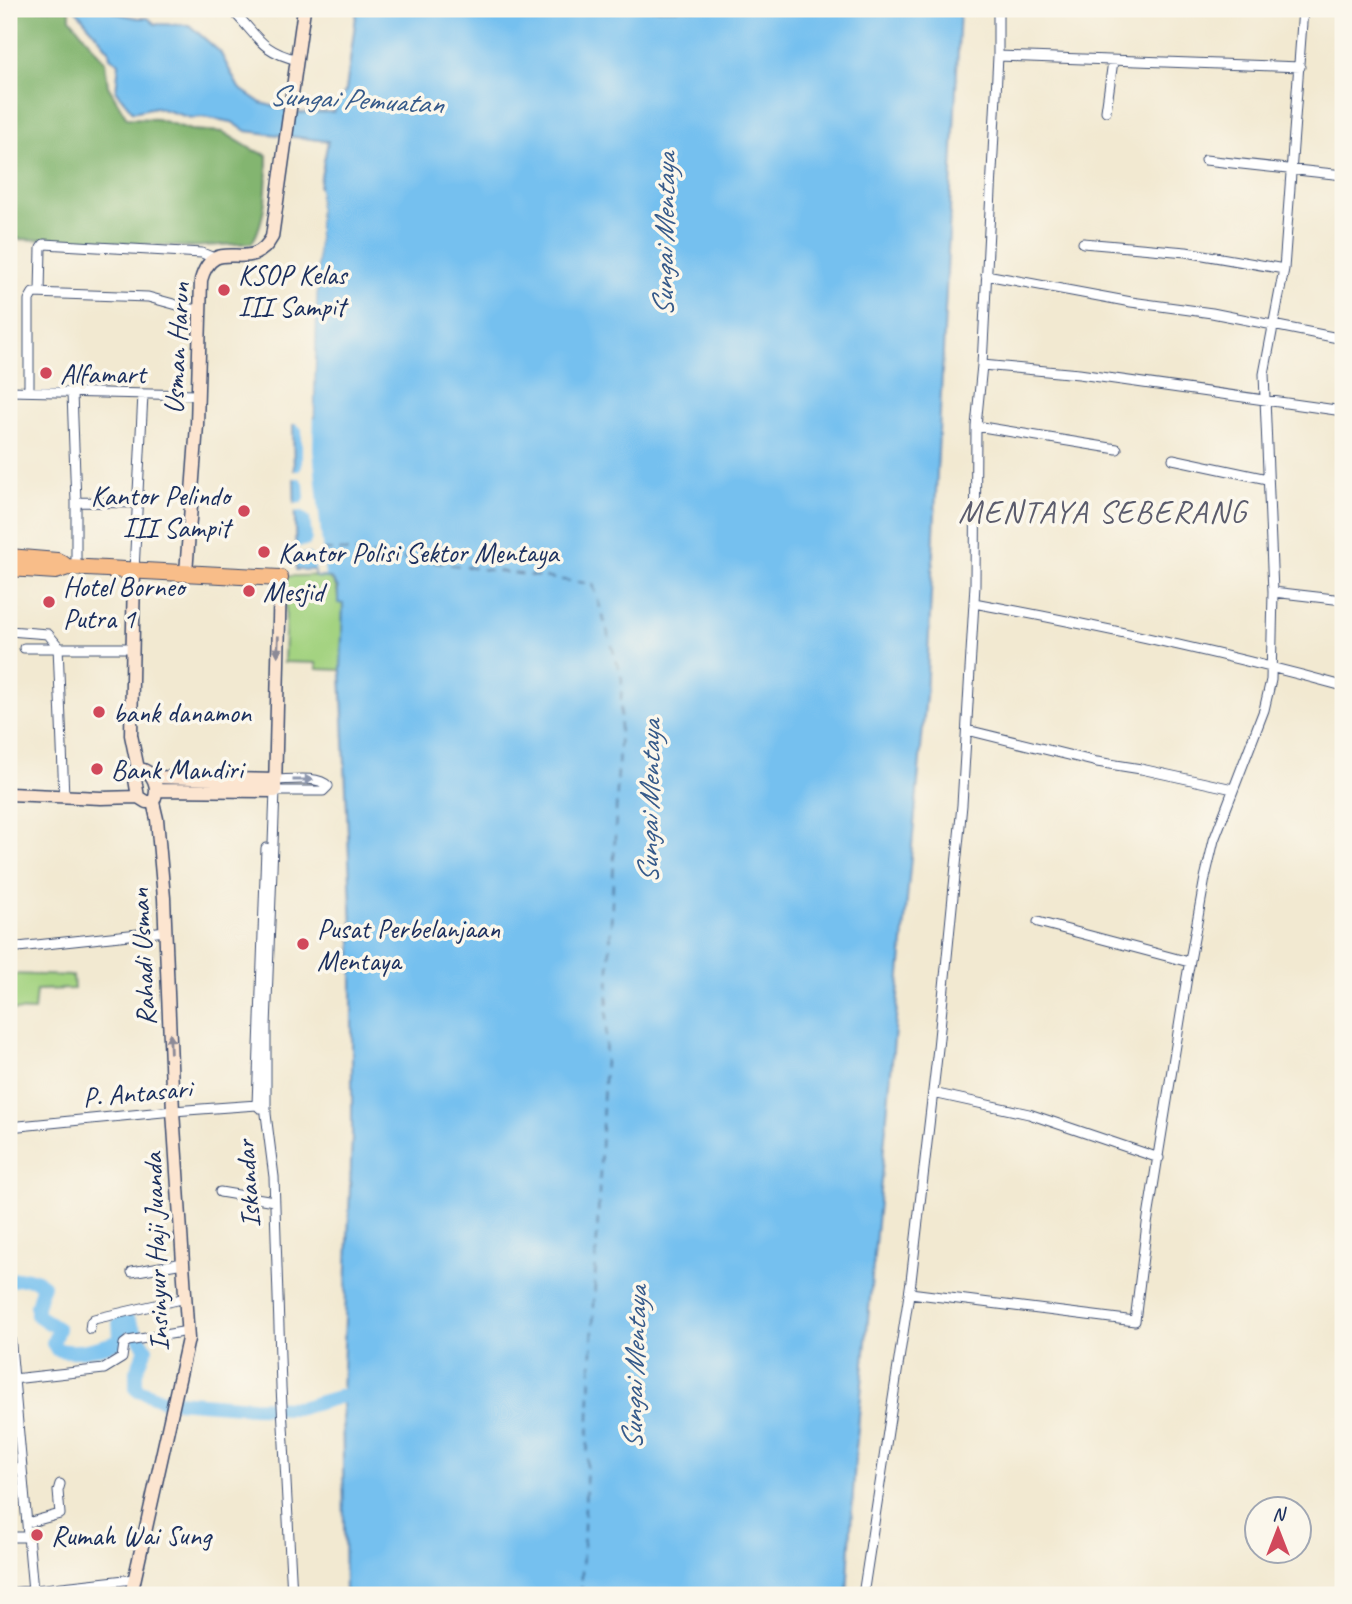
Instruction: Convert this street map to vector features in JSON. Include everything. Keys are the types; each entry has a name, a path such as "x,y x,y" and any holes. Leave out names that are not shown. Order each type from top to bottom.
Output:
{"highway":[{"path":"9,556 57,561 72,567"},
{"path":"9,568 56,571 72,567 280,578"}],"street":[{"path":"230,9 272,52 298,60"},
{"name":"Usman Harun","path":"186,573 192,500 201,280 205,268 214,258 260,253 272,237 279,204 283,155 304,9"},
{"path":"863,1595 910,1293 956,871 974,603 976,426 982,365 998,56 998,9"},
{"path":"910,1293 1135,1321 1189,962 1214,840 1265,710 1272,667 1273,592 1264,400 1265,367 1284,269 1303,9"},
{"path":"998,56 1300,67"},
{"path":"1106,111 1113,61"},
{"path":"1205,160 1343,175"},
{"path":"1083,243 1186,252 1284,269"},
{"path":"40,293 41,248 44,244 202,253 214,258"},
{"path":"986,275 1130,302 1212,313 1272,327 1343,337"},
{"path":"29,391 30,294 148,297 200,311"},
{"path":"982,365 1079,374 1343,411"},
{"path":"9,391 197,395"},
{"path":"72,393 76,502 72,567"},
{"path":"138,797 135,779 138,769 131,735 131,648 144,394"},
{"path":"976,426 1117,449"},
{"path":"1173,458 1267,479"},
{"path":"76,502 137,503"},
{"name":"Iskandar","path":"280,578 266,1114 274,1202 292,1595"},
{"path":"1273,592 1343,600"},
{"path":"974,603 1077,623 1272,667 1343,686"},
{"path":"9,631 48,634 58,646 64,797"},
{"path":"24,648 131,648"},
{"path":"967,730 1097,762 1233,789"},
{"path":"138,769 145,770 154,790"},
{"path":"154,790 273,782 317,780 324,781 328,786 323,791 273,782"},
{"name":"Iskandar","path":"257,1105 273,782"},
{"path":"9,794 138,797 146,802 154,790"},
{"name":"Rahadi Usman","path":"154,790 166,931 173,1111"},
{"path":"1038,922 1189,962"},
{"path":"9,948 166,931"},
{"path":"933,1093 1047,1120 1159,1157"},
{"path":"257,1105 266,1114"},
{"name":"P. Antasari","path":"9,1128 257,1105"},
{"name":"Insinyur Haji Juanda","path":"131,1595 188,1344 173,1111"},
{"path":"220,1192 274,1202"},
{"path":"132,1272 183,1264"},
{"path":"90,1329 93,1319 186,1298"},
{"path":"9,1323 12,1400 22,1468 33,1591"},
{"path":"13,1379 108,1368 122,1357 126,1342 188,1331"},
{"path":"9,1470 22,1468"},
{"path":"27,1523 60,1514 60,1484"},
{"path":"9,1537 29,1537"},
{"path":"9,1593 134,1579"}],"green space":[{"path":"9,9 70,9 70,18 105,62 108,86 127,118 157,119 191,130 223,132 267,155 263,212 252,243 190,247 9,239"},
{"path":"287,576 323,576 334,584 338,603 343,603 341,670 317,669 316,663 284,662"},
{"path":"9,974 73,976 74,989 36,990 34,1011 9,1010"}],"water":[{"path":"75,9 110,9 115,13 148,18 155,24 189,25 220,52 239,88 261,103 299,113 333,112 346,90 357,9 960,9 926,695 855,1460 847,1595 345,1595 342,1396 352,1136 352,929 341,670 343,604 338,603 338,588 331,578 315,577 314,570 296,570 293,424 314,417 319,187 328,141 246,131 232,122 203,117 191,118 155,107 133,112 116,91 119,63 110,57 109,50"}],"pier":[{"path":"315,186 319,187 313,450 325,576 316,576 314,558 309,553 292,554 292,547 309,546 312,539 310,517 302,511 292,512 292,504 302,503 305,499 304,484 300,478 292,478 292,471 299,471 302,467 302,429 297,424 290,424 292,420 310,415"}],"waterway":[{"path":"9,1281 31,1279 43,1285 37,1315 58,1329 53,1343 56,1349 79,1351 117,1342 120,1337 119,1323 122,1320 129,1321 146,1349 136,1372 136,1389 163,1400 300,1408 342,1396 361,1396"}],"ferry route":[{"path":"323,550 349,551 593,584 622,679 581,1595"}],"place":[{"name":"KSOP Kelas III Sampit","path":"224,290"},
{"name":"Alfamart","path":"46,373"},
{"name":"Kantor Pelindo III Sampit","path":"244,511"},
{"name":"Kantor Polisi Sektor Mentaya","path":"264,552"},
{"name":"Mesjid","path":"249,591"},
{"name":"Hotel Borneo Putra 1","path":"49,602"},
{"name":"bank danamon","path":"99,712"},
{"name":"Bank Mandiri","path":"97,769"},
{"name":"Pusat Perbelanjaan Mentaya","path":"303,944"},
{"name":"Rumah Wai Sung","path":"37,1535"}],"district":[{"name":"MENTAYA SEBERANG","path":"1103,511"}],"water label":[{"name":"Sungai Pemuatan","path":"356,99"},
{"name":"Sungai Mentaya","path":"664,235"},
{"name":"Sungai Mentaya","path":"649,802"},
{"name":"Sungai Mentaya","path":"634,1368"}]}
